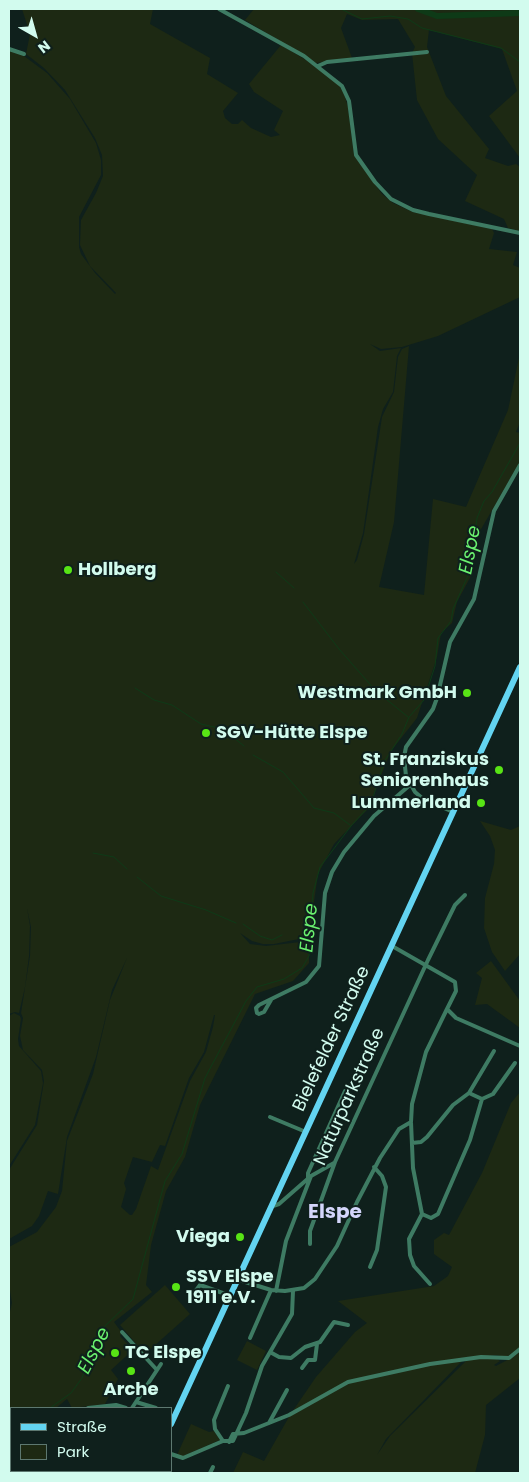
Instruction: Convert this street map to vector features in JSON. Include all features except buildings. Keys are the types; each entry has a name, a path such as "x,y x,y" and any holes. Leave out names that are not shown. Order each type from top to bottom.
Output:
{"main road":[{"name":"Bielefelder Straße","path":"174,1415 239,1280 520,667"}],"street":[{"path":"220,9 318,66 345,90 350,109 356,155 388,197 413,210 520,233"},
{"path":"9,49 24,54"},
{"path":"318,66 327,62 427,52"},
{"path":"452,812 422,798 410,785 404,767 406,747 433,709 450,642 474,599 494,511 520,465"},
{"path":"271,1000 306,982 319,966 325,892 332,872 344,852 374,816 410,785"},
{"name":"Naturparkstraße","path":"310,1244 310,1232 335,1162 426,964 453,910 465,895"},
{"path":"392,946 449,977 456,984 456,991 426,1052 412,1104 413,1168 422,1214 409,1239 410,1255 414,1266 430,1284"},
{"path":"447,1009 464,1022 520,1046"},
{"path":"412,1143 428,1137 453,1106 469,1093 494,1051"},
{"path":"422,1214 427,1217 435,1217 446,1199 450,1185 470,1140 482,1099 492,1094 515,1062"},
{"path":"250,1338 273,1290 286,1241 310,1177 308,1173 345,1091"},
{"path":"469,1093 482,1099"},
{"path":"270,1117 306,1132"},
{"path":"239,1280 273,1290 293,1291 310,1284 324,1268 337,1246 374,1168 399,1129 411,1122"},
{"path":"273,1206 279,1204 310,1177 335,1162"},
{"path":"370,1267 377,1250 386,1186 382,1176 374,1168"},
{"path":"191,1298 200,1285 231,1296"},
{"path":"172,1454 183,1458 223,1442 233,1441 262,1366 292,1314 293,1291"},
{"path":"318,1365 315,1360 317,1344 334,1322 348,1325"},
{"path":"122,1332 157,1370"},
{"path":"270,1352 291,1358 306,1346 317,1344"},
{"path":"237,1433 269,1423 289,1414 348,1382 430,1364 481,1357 509,1358 520,1349"},
{"path":"302,1368 308,1360 315,1360"},
{"path":"133,1407 161,1364"},
{"path":"223,1442 215,1429 214,1420 228,1386"},
{"path":"269,1423 287,1390"},
{"path":"136,1402 153,1407"},
{"path":"97,1407 116,1405 123,1407"},
{"path":"210,1473 213,1467"}],"green space":[{"path":"22,9 153,9 150,24 210,58 207,74 238,93 223,111 225,118 232,124 238,124 242,120 251,128 271,137 280,135 274,130 283,111 254,92 249,84 281,45 311,63 336,82 343,90 348,107 354,155 382,194 393,203 413,212 492,229 494,233 489,249 517,252 513,265 520,268 520,297 438,336 402,347 381,349 370,344 380,351 401,348 397,356 393,392 383,409 378,427 363,533 354,564 357,560 364,534 382,417 394,392 398,357 402,349 409,346 394,522 379,587 424,595 433,499 466,507 508,410 520,353 520,422 516,432 520,433 520,462 473,543 471,576 457,602 452,623 441,633 437,657 417,718 391,751 367,810 334,844 318,874 309,937 274,944 263,944 252,941 240,933 250,944 266,946 309,941 309,963 293,981 255,994 200,1105 185,1157 166,1191 151,1245 146,1285 152,1292 114,1322 122,1333 120,1336 133,1350 111,1370 118,1379 105,1404 71,1407 67,1399 57,1407 10,1407 9,1416 9,1316 12,1303 9,1284 9,1247 37,1232 56,1207 62,1191 67,1141 93,1074 110,1000 127,958 112,990 96,1057 67,1137 58,1194 48,1191 39,1216 32,1226 9,1239 9,1170 37,1125 44,1081 42,1070 23,1050 20,1036 23,1018 21,1013 30,956 31,927 27,908 30,926 25,987 19,1013 9,1014 9,50 24,56 47,73 70,99 96,143 101,160 101,175 79,217 79,247 81,254 95,273 116,293 90,266 80,245 81,220 103,176 102,155 95,138 65,90 44,68 26,54 30,34","holes":["215,1015 206,1052 190,1081 158,1170 151,1166 136,1209 130,1215 121,1207 126,1189 124,1183 133,1157 152,1162 160,1145 165,1146 189,1078 204,1052"]},
{"path":"254,9 520,9 520,158 489,116 517,91 502,49 429,30 427,47 446,96 489,149 485,158 508,166 516,164 520,167 520,231 508,228 504,219 465,201 477,175 438,139 417,100 412,53 415,47 398,19 362,20 347,14 341,28 352,58 316,63 245,20"},
{"path":"480,821 511,830 520,826 520,954 505,971 492,952 484,928 485,898 494,864 495,850 490,836"},
{"path":"491,961 520,1001 520,1028 487,1004 475,1005 482,978 476,973"},
{"path":"14,1013 20,1016 21,1019 18,1039 19,1046 41,1071 43,1083 35,1125 9,1166 9,1016"},
{"path":"520,1092 520,1347 516,1352 506,1357 496,1355 464,1359 386,1439 377,1455 390,1436 466,1361 497,1359 500,1361 494,1365 496,1366 513,1357 520,1350 520,1378 486,1405 485,1435 475,1473 233,1473 243,1452 264,1461 290,1415 316,1377 355,1332 367,1323 338,1301 434,1286 448,1276 452,1267 434,1254 434,1240 444,1233 449,1235 482,1173 511,1103"},
{"path":"165,1285 190,1314 145,1354 120,1325"},
{"path":"247,1341 266,1351 257,1370 237,1360"},
{"path":"191,1424 209,1432 214,1431 220,1440 181,1457 177,1455"}],"waterway":[{"path":"341,9 362,19 390,16 408,19 422,28 501,48 520,62"},
{"path":"418,9 437,16 520,13"},
{"name":"Elspe","path":"51,1407 71,1393 82,1378 91,1351 103,1328 133,1299 165,1181 182,1154 205,1078 246,1001 257,987 284,979 302,968 309,956 313,893 320,867 351,826 371,804 384,762 402,734 409,717 424,700 435,666 438,638 451,621 453,609 470,571 477,518 484,501 492,492 520,443"},
{"path":"276,572 294,588"},
{"path":"303,602 339,649 375,690 408,717"},
{"path":"135,688 154,700 172,705 201,724 223,729 244,746"},
{"path":"253,755 283,772 314,808 334,813 350,825"},
{"path":"93,853 114,857 127,869"},
{"path":"137,877 161,896 206,910 236,923"},
{"path":"243,924 260,936 272,940 282,935"}],"place":[{"name":"Hollberg","path":"68,570"},
{"name":"Westmark GmbH","path":"467,693"},
{"name":"SGV-Hütte Elspe","path":"206,733"},
{"name":"St. Franziskus Seniorenhaus","path":"499,770"},
{"name":"Lummerland","path":"481,803"},
{"name":"Viega","path":"240,1237"},
{"name":"SSV Elspe 1911 e.V.","path":"176,1287"},
{"name":"TC Elspe","path":"115,1353"},
{"name":"Arche","path":"131,1371"}],"district":[{"name":"Elspe","path":"335,1213"}]}
